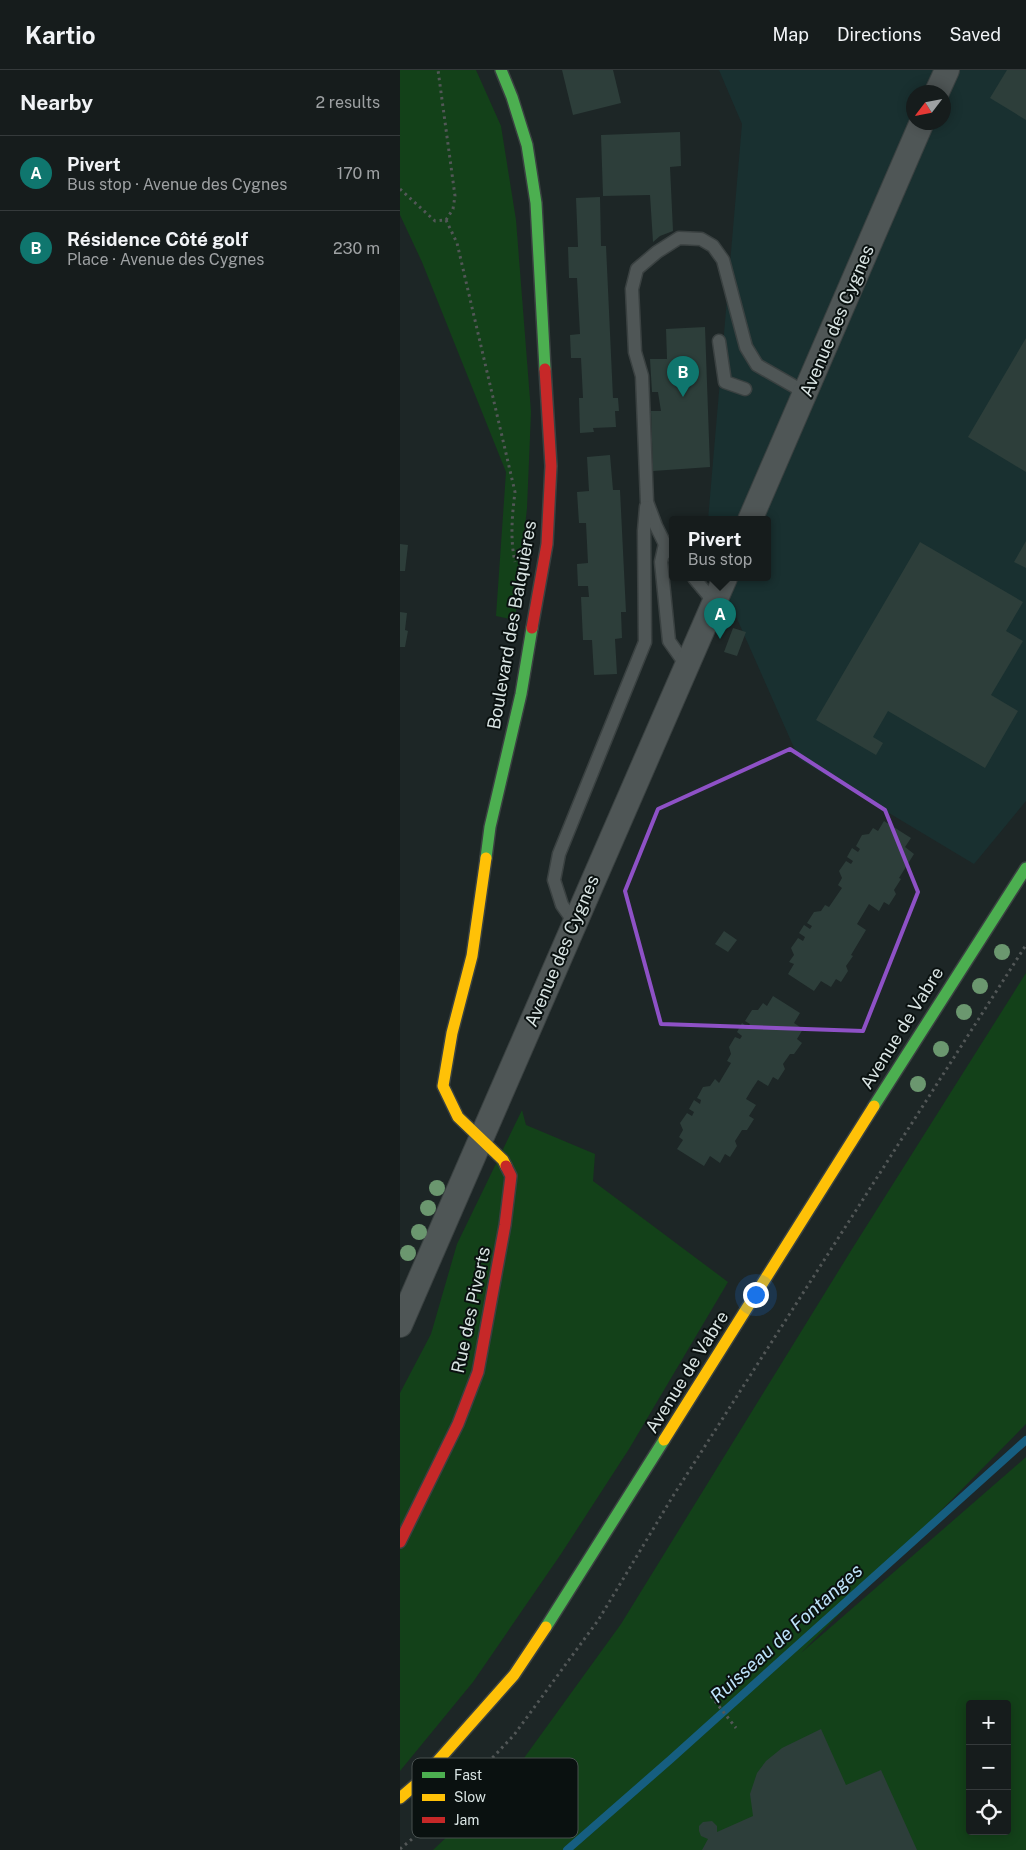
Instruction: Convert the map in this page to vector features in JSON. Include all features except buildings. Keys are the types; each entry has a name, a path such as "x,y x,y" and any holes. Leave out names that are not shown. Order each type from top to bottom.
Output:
{"street":[{"name":"Boulevard des Balquières","path":"481,1141 458,1117 443,1086 452,1033 472,956 490,827 526,669 547,544 552,466 536,203 526,145 512,97 501,70"},
{"path":"940,85 947,70"},
{"name":"Avenue des Cygnes","path":"752,516 919,130"},
{"name":"Avenue des Cygnes","path":"400,1326 724,581"},
{"name":"Avenue de Vabre","path":"439,1758 519,1667 586,1566 916,1038 1026,868"},
{"name":"Rue des Piverts","path":"400,1542 458,1424 478,1372 505,1225 511,1176 503,1160 481,1141"},
{"name":"Avenue de Vabre","path":"400,1798 412,1787"}],"lane":[{"path":"574,922 562,905 554,880 559,854 645,642 644,531 646,502 642,376 635,352 632,289 637,269 657,252 679,238 701,239 713,246 723,260 746,347 758,365 806,393"},
{"path":"719,341 725,382 745,389"},
{"path":"646,502 656,526 669,548 661,562 669,641 686,665"},
{"path":"696,581 714,602"}],"path":[{"path":"438,70 456,196 453,209 446,220"},
{"path":"400,189 435,221 446,220"},
{"path":"446,220 456,243 515,492 511,522 514,534 512,548 516,564"},
{"path":"492,1758 514,1735 599,1619 674,1496 1026,945"},
{"path":"711,1696 736,1728"},
{"path":"400,1849 413,1838"}],"highlighted area":[{"path":"790,749 885,810 918,892 863,1031 661,1024 625,891 658,809"}],"shaded area":[{"path":"719,70 1026,70 1026,801 974,864 799,759 720,581 771,581 771,516 708,516 742,124"}],"green space":[{"path":"400,70 476,70 501,126 516,220 531,412 527,508 515,620 496,616 506,472 422,262 400,215"},
{"path":"1026,973 1026,1424 801,1653 1026,1457 1026,1850 433,1850 446,1838 578,1838 578,1758 524,1758 621,1624 852,1249"},
{"path":"522,1110 526,1125 595,1154 593,1181 728,1282 629,1449 561,1554 473,1682 400,1771 400,1393 431,1334 457,1244"}],"waterway":[{"name":"Ruisseau de Fontanges","path":"567,1850 1026,1440"}],"traffic: fast":[{"path":"501,70 512,97 527,145 536,203 545,369"},
{"path":"486,858 490,827 521,694 532,628"},
{"path":"874,1106 1026,868"},
{"path":"546,1627 664,1440"}],"traffic: slow":[{"path":"486,858 472,956 452,1033 443,1086 458,1117 503,1160 506,1166"},
{"path":"664,1440 874,1106"},
{"path":"440,1758 514,1675 546,1627"},
{"path":"400,1798 412,1788"}],"traffic: jam":[{"path":"532,628 547,544 551,466 545,369"},
{"path":"400,1542 458,1424 478,1372 505,1225 511,1176 506,1166"}],"place":[{"name":"Résidence Côté golf","path":"683,397"},
{"name":"Pivert","path":"720,639"}]}
